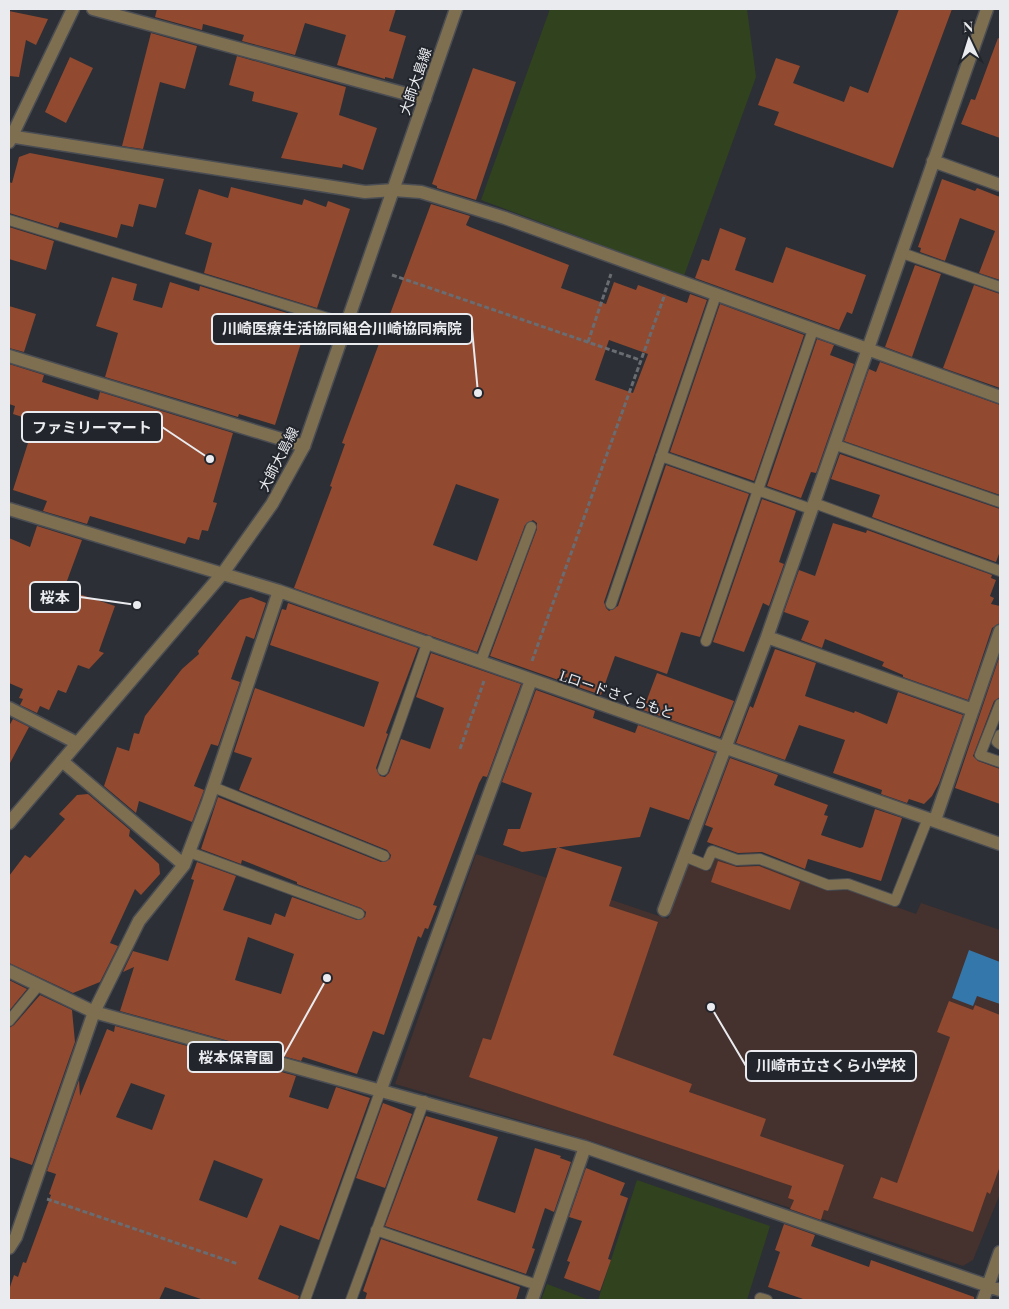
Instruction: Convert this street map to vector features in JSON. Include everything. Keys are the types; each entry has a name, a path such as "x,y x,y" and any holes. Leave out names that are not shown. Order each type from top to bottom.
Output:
{"street":[{"path":"73,9 10,138 365,192 394,190 421,192 505,218 1000,397"},
{"path":"93,9 425,99"},
{"name":"大師大島線","path":"9,823 224,573 272,504 304,446 456,9"},
{"path":"664,910 767,637 988,9"},
{"path":"933,161 1000,185"},
{"path":"9,356 304,446"},
{"name":"Lロードさくらもと","path":"9,509 224,573 428,641 528,679 1000,844"},
{"path":"9,1248 16,1237 94,1012 139,922 184,865 213,787 279,591"},
{"path":"931,819 973,710 1000,631"},
{"path":"767,637 973,710"},
{"path":"382,1089 528,679"},
{"path":"9,708 77,743"},
{"path":"62,761 184,865"},
{"path":"9,971 94,1012 382,1089 584,1147 994,1288"},
{"path":"532,1300 584,1147"},
{"path":"983,1300 994,1288 1000,1252"}],"lane":[{"path":"9,220 347,324"},
{"path":"902,253 1000,287"},
{"path":"611,604 716,295"},
{"path":"706,641 813,330"},
{"path":"836,445 1000,502"},
{"path":"661,456 758,491 812,506 1000,571"},
{"path":"486,663 530,527"},
{"path":"383,770 428,641"},
{"path":"1000,704 980,755 1000,762"},
{"path":"1000,735 997,742 1000,744"},
{"path":"213,787 384,856"},
{"path":"684,856 706,865 712,851 737,860 760,859 828,885 848,884 895,901 931,819"},
{"path":"189,852 359,914"},
{"path":"9,1021 38,986"},
{"path":"305,1300 382,1089"},
{"path":"351,1300 424,1101"},
{"path":"376,1230 537,1285"}],"path":[{"path":"588,342 616,259"},
{"path":"392,275 640,360"},
{"path":"528,679 640,360 671,278"},
{"path":"460,749 486,663"},
{"path":"31,1194 238,1264"}],"shaded area":[{"path":"476,854 668,919 689,864 710,871 715,858 738,865 761,866 831,891 850,890 916,914 921,903 1000,930 1000,1194 973,1260 963,1266 588,1140 395,1084"}],"green space":[{"path":"550,9 747,9 756,77 684,276 481,200"},
{"path":"637,1180 770,1226 747,1300 598,1300"},
{"path":"547,1284 589,1300 541,1300"}],"water":[{"path":"969,950 1000,962 1000,1004 977,996 973,1006 952,998"}],"building":[{"path":"157,9 396,9 389,31 406,36 393,79 385,77 385,79 337,65 346,35 305,23 295,55 242,41 244,35 203,24 202,30 155,17"},
{"path":"899,9 952,9 893,168 774,125 779,112 758,105 776,58 800,66 793,83 844,102 850,86 868,93"},
{"path":"9,11 48,19 36,45 26,40 19,77 9,76"},
{"path":"151,33 197,46 185,89 160,82 143,149 122,146"},
{"path":"998,38 1000,39 1000,138 961,124 971,99 975,100"},
{"path":"237,56 346,87 339,115 377,128 363,170 343,164 342,168 281,158 298,113 252,101 254,92 229,85"},
{"path":"70,57 93,68 66,123 45,112"},
{"path":"473,68 516,82 476,200 437,188 437,186 432,184"},
{"path":"30,153 164,179 156,208 139,204 133,227 121,224 117,238 60,222 58,228 9,213 9,182 12,183 19,157"},
{"path":"942,179 975,191 977,188 1000,197 1000,280 979,273 995,231 960,218 945,261 920,252 921,248 918,247"},
{"path":"231,187 302,205 304,199 326,207 328,201 350,209 317,308 204,273 212,243 185,234 199,189 228,198"},
{"path":"431,204 470,216 466,225 470,227 569,265 561,288 606,304 614,282 636,290 638,285 687,303 690,294 707,300 604,602 609,611 618,606 666,465 749,494 700,637 681,632 667,674 615,656 601,695 490,656 537,529 537,523 533,520 525,525 477,652 294,588 332,487 330,486 345,444 342,443","holes":["609,340 648,354 633,393 595,380","456,484 499,499 477,561 433,545"]},
{"path":"9,227 54,241 46,270 9,259"},
{"path":"720,228 746,238 735,270 773,283 786,247 866,275 852,314 847,312 839,330 695,278 702,259 709,261"},
{"path":"915,265 941,274 912,357 885,347"},
{"path":"112,277 137,284 133,300 162,308 170,282 199,291 200,286 313,321 305,344 301,343 275,425 239,414 238,417 105,377 118,333 96,326"},
{"path":"974,285 1000,294 1000,388 943,368"},
{"path":"720,304 804,335 754,481 670,452"},
{"path":"9,306 36,314 24,352 9,348"},
{"path":"817,339 834,345 830,355 854,364 816,473 811,472 801,498 767,486"},
{"path":"880,362 1000,405 1000,495 844,441 869,369 876,372"},
{"path":"9,364 44,375 42,382 98,400 100,392 233,433 213,502 217,503 208,531 202,530 199,540 188,537 185,544 90,516 87,524 43,511 47,501 13,490 35,421 13,414 15,406 9,404"},
{"path":"840,454 1000,509 1000,551 996,562 872,517 880,495 831,479"},
{"path":"762,499 796,511 779,562 784,564 769,606 763,603 744,652 713,642"},
{"path":"833,523 866,533 867,530 992,575 991,578 996,580 990,596 994,598 991,604 1000,606 1000,623 992,628 968,700 903,677 903,675 882,666 884,662 825,639 822,648 801,640 809,621 784,612 799,570 815,576"},
{"path":"37,526 82,540 64,589 115,606 99,651 104,653 89,669 78,665 66,693 58,690 49,710 40,706 37,713 20,705 23,699 19,698 23,689 9,683 9,538 30,547"},
{"path":"251,597 266,603 254,639 246,636 231,679 240,682 218,746 211,744 194,786 204,790 192,822 139,801 136,813 104,786 117,747 129,751 134,733 139,734 145,716 182,669 199,654 198,651 240,600"},
{"path":"288,603 418,648 386,733 388,734 376,768 380,776 385,777 389,773 401,739 430,749 444,708 416,697 431,653 521,684 487,777 483,776 479,783 433,905 437,906 428,929 425,928 421,938 418,936 384,1035 373,1031 357,1074 303,1057 301,1061 120,1011 134,967 123,972 133,951 168,961 194,880 191,879 197,862 236,876 223,910 271,925 275,913 285,917 292,897 357,920 365,917 366,912 361,908 297,884 297,882 242,860 241,864 201,849 218,797 381,862 390,859 391,855 387,850 239,790 252,758 234,752 255,688 364,727 379,682 270,645 282,609 286,610","holes":["248,937 294,954 281,994 235,980"]},
{"path":"775,649 816,663 805,696 854,713 855,711 887,724 898,692 963,715 939,783 932,796 924,804 909,799 907,803 881,794 882,790 833,773 845,740 799,725 785,760 736,743 750,706 753,708"},
{"path":"1000,655 1000,697 994,701 973,756 978,761 1000,769 1000,804 955,788"},
{"path":"657,673 734,701 720,737 643,710"},
{"path":"536,690 595,711 593,718 635,733 638,725 715,753 689,820 650,807 640,837 522,852 503,845 508,829 520,829 532,793 502,782"},
{"path":"13,719 29,727 9,765 9,726"},
{"path":"730,758 778,775 774,785 828,805 824,815 828,816 821,835 860,848 863,847 875,809 902,818 881,881 808,859 805,869 762,852 738,853 707,842 713,828 705,825"},
{"path":"88,794 130,830 129,836 159,864 160,874 141,895 135,889 110,943 118,946 100,982 73,993 9,963 9,876 25,855 30,858 65,819 59,814 77,795"},
{"path":"557,847 622,867 609,906 658,922 613,1055 692,1084 689,1092 766,1119 760,1136 844,1165 828,1211 824,1210 821,1220 790,1209 794,1200 788,1198 792,1186 469,1077 483,1038 491,1040"},
{"path":"718,861 737,867 759,866 800,882 790,910 711,882"},
{"path":"9,980 27,989 9,1011"},
{"path":"40,995 72,1010 75,1042 32,1165 9,1157 9,1028 14,1025"},
{"path":"949,1001 973,1010 975,1005 1000,1015 1000,1166 990,1194 987,1192 973,1232 873,1198 881,1177 897,1183 950,1037 937,1032"},
{"path":"115,1026 296,1076 289,1097 328,1109 336,1087 370,1098 319,1240 280,1225 258,1279 299,1296 298,1300 204,1300 165,1287 159,1300 9,1300 9,1290 14,1275 18,1277 23,1262 26,1263 51,1195 49,1194 56,1174 47,1171 79,1080 80,1096 107,1029 114,1032","holes":["131,1083 165,1095 152,1130 116,1117","214,1160 263,1179 247,1218 199,1200"]},
{"path":"383,1103 412,1114 385,1188 356,1178"},
{"path":"426,1116 498,1137 477,1200 515,1213 535,1148 561,1156 560,1158 571,1162 554,1212 545,1208 532,1248 535,1249 526,1274 385,1226"},
{"path":"586,1168 625,1183 620,1195 628,1198 608,1259 611,1260 600,1291 564,1278 570,1262 567,1261 582,1221 569,1217"},
{"path":"784,1224 815,1235 811,1246 869,1267 871,1260 974,1297 974,1300 806,1300 768,1287 780,1252 775,1250"},
{"path":"381,1239 520,1287 516,1300 365,1300 367,1293 363,1291"}],"place":[{"name":"川崎医療生活協同組合川崎協同病院","path":"478,393"},
{"name":"ファミリーマート","path":"210,459"},
{"name":"桜本","path":"137,605"},
{"name":"桜本保育園","path":"327,978"},
{"name":"川崎市立さくら小学校","path":"711,1007"}]}
